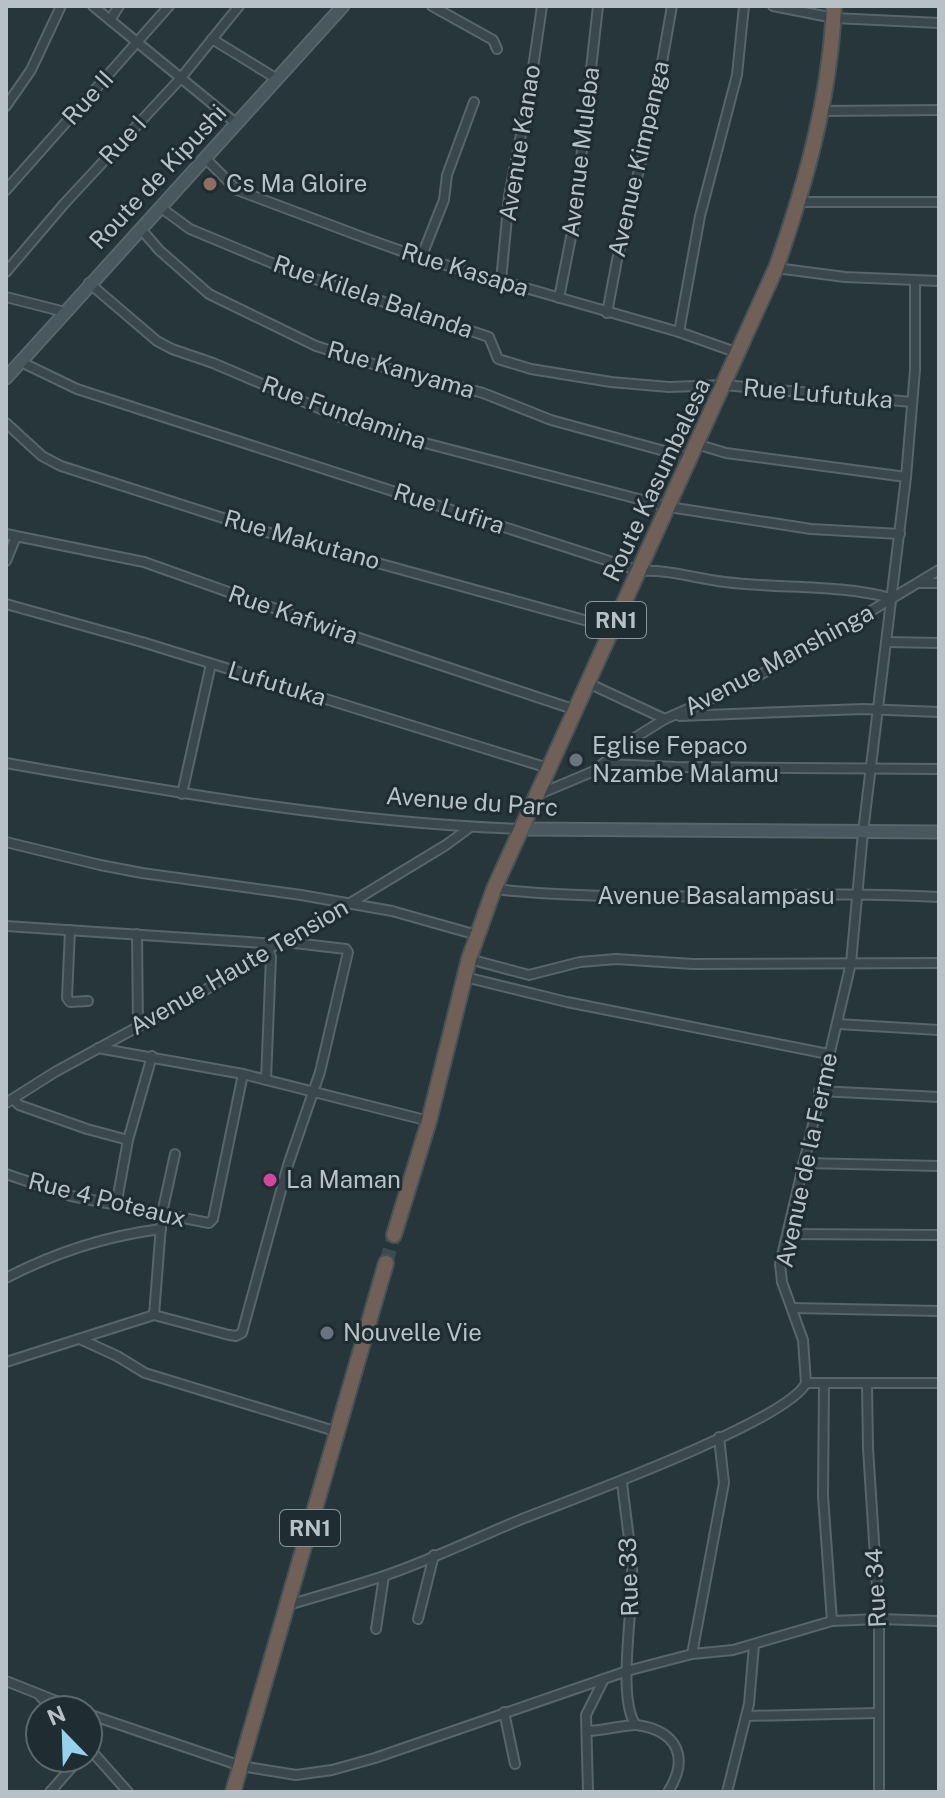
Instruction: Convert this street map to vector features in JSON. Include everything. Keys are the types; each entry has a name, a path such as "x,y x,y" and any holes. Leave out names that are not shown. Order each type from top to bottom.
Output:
{"highway":[{"name":"Route Kasumbalesa","path":"394,1235 429,1121 469,959 494,889 776,268 799,202 822,111 834,12"},
{"name":"RN1","path":"233,1792 386,1263"}],"main road":[{"name":"Route de Kipushi","path":"6,378 343,6"},
{"name":"Avenue du Parc","path":"522,829 939,832"}],"street":[{"path":"6,106 31,70 61,6"},
{"path":"93,6 237,124"},
{"path":"110,20 119,6"},
{"name":"Rue II","path":"6,190 169,6"},
{"name":"Rue I","path":"6,272 64,204 180,79 239,6"},
{"path":"432,6 493,40 497,49"},
{"name":"Avenue Kanao","path":"501,281 509,196 542,6"},
{"name":"Avenue Muleba","path":"559,298 574,222 598,6"},
{"name":"Avenue Kimpanga","path":"607,313 653,113 672,6"},
{"path":"679,332 700,216 737,75 744,6"},
{"path":"773,6 939,23"},
{"path":"212,39 277,79"},
{"path":"421,258 444,200 447,175 474,102"},
{"path":"822,111 939,110"},
{"name":"Rue Kasapa","path":"205,158 237,190 421,258 679,332 739,354"},
{"path":"799,202 939,202"},
{"name":"Rue Kilela Balanda","path":"160,207 190,229 265,261 489,337 498,359 531,369 611,382 669,387 724,385"},
{"name":"Rue Kanyama","path":"140,228 159,250 209,294 316,346 483,393 551,420 693,451"},
{"path":"776,268 845,277 939,281"},
{"name":"Avenue de la Ferme","path":"806,1383 803,1340 782,1282 780,1264 851,963 863,832 906,477 916,340 915,281"},
{"name":"Rue Fundamina","path":"89,283 157,341 337,416 387,433 669,507"},
{"path":"6,297 65,312"},
{"name":"Rue Lufira","path":"21,362 89,393 640,571 658,570 750,584 843,589 891,598"},
{"name":"Rue Lufutuka","path":"724,385 912,402"},
{"name":"Rue Makutano","path":"6,423 50,462 75,471 276,535 613,628"},
{"path":"693,451 906,477"},
{"path":"669,507 811,529 900,534"},
{"name":"Rue Kafwira","path":"6,534 144,562 576,710"},
{"path":"6,561 16,537"},
{"name":"Avenue Manshinga","path":"537,795 606,764 636,737 796,656 939,570"},
{"path":"917,583 939,583"},
{"name":"Lufutuka","path":"6,604 548,768"},
{"path":"886,642 939,643"},
{"path":"182,794 211,664"},
{"path":"588,683 669,718 879,710 939,712"},
{"name":"Avenue du Parc","path":"6,763 182,794 469,828 522,829"},
{"path":"606,764 939,769"},
{"name":"Avenue Haute Tension","path":"10,1101 98,1048 207,989 446,845 469,828"},
{"path":"6,842 100,865 392,911 477,935"},
{"name":"Avenue Basalampasu","path":"494,889 555,896 633,898 939,897"},
{"path":"6,926 282,943 346,949 348,952 314,1094 288,1165 242,1333 229,1335 154,1315 6,1361"},
{"path":"70,930 67,998 76,1003 88,1001"},
{"path":"137,934 138,1027"},
{"path":"266,1080 271,957 268,950"},
{"path":"469,959 529,975 580,962 616,959 693,964 939,963"},
{"path":"465,977 567,1002 828,1054"},
{"path":"838,1024 939,1030"},
{"path":"98,1048 243,1074 429,1121"},
{"path":"116,1206 128,1140 152,1056"},
{"name":"Rue 4 Poteaux","path":"6,1174 71,1196 209,1223 213,1219 243,1074"},
{"path":"819,1091 939,1097"},
{"path":"10,1101 128,1140"},
{"path":"154,1315 162,1213 175,1154"},
{"path":"803,1163 939,1166"},
{"path":"6,1278 67,1249 106,1238 161,1229"},
{"path":"789,1234 939,1235"},
{"path":"792,1308 939,1311"},
{"path":"79,1339 145,1373 338,1432"},
{"path":"288,1605 384,1576 622,1482 793,1399 806,1383 939,1383"},
{"path":"824,1384 823,1496 832,1621"},
{"name":"Rue 34","path":"867,1384 879,1619 879,1792"},
{"path":"692,1654 724,1483 719,1437"},
{"name":"Rue 33","path":"622,1482 632,1573 627,1671 630,1713 636,1725"},
{"path":"418,1619 434,1555"},
{"path":"376,1629 384,1576"},
{"path":"104,1719 241,1766 296,1775 340,1768 627,1671 692,1654 754,1645 832,1621 939,1621"},
{"path":"727,1792 746,1716 754,1645"},
{"path":"588,1792 586,1715 605,1679"},
{"path":"6,1681 37,1693"},
{"path":"504,1712 515,1764"},
{"path":"746,1716 878,1713"},
{"path":"587,1731 636,1725 665,1733 675,1743 679,1756 678,1768 668,1792"},
{"path":"104,1765 128,1792"},
{"path":"50,1792 66,1774"}],"tunnel":[{"path":"386,1263 394,1235"}],"place":[{"name":"Cs Ma Gloire","path":"210,184"},
{"name":"Eglise Fepaco Nzambe Malamu","path":"576,760"},
{"name":"La Maman","path":"270,1180"},
{"name":"Nouvelle Vie","path":"327,1333"}]}
